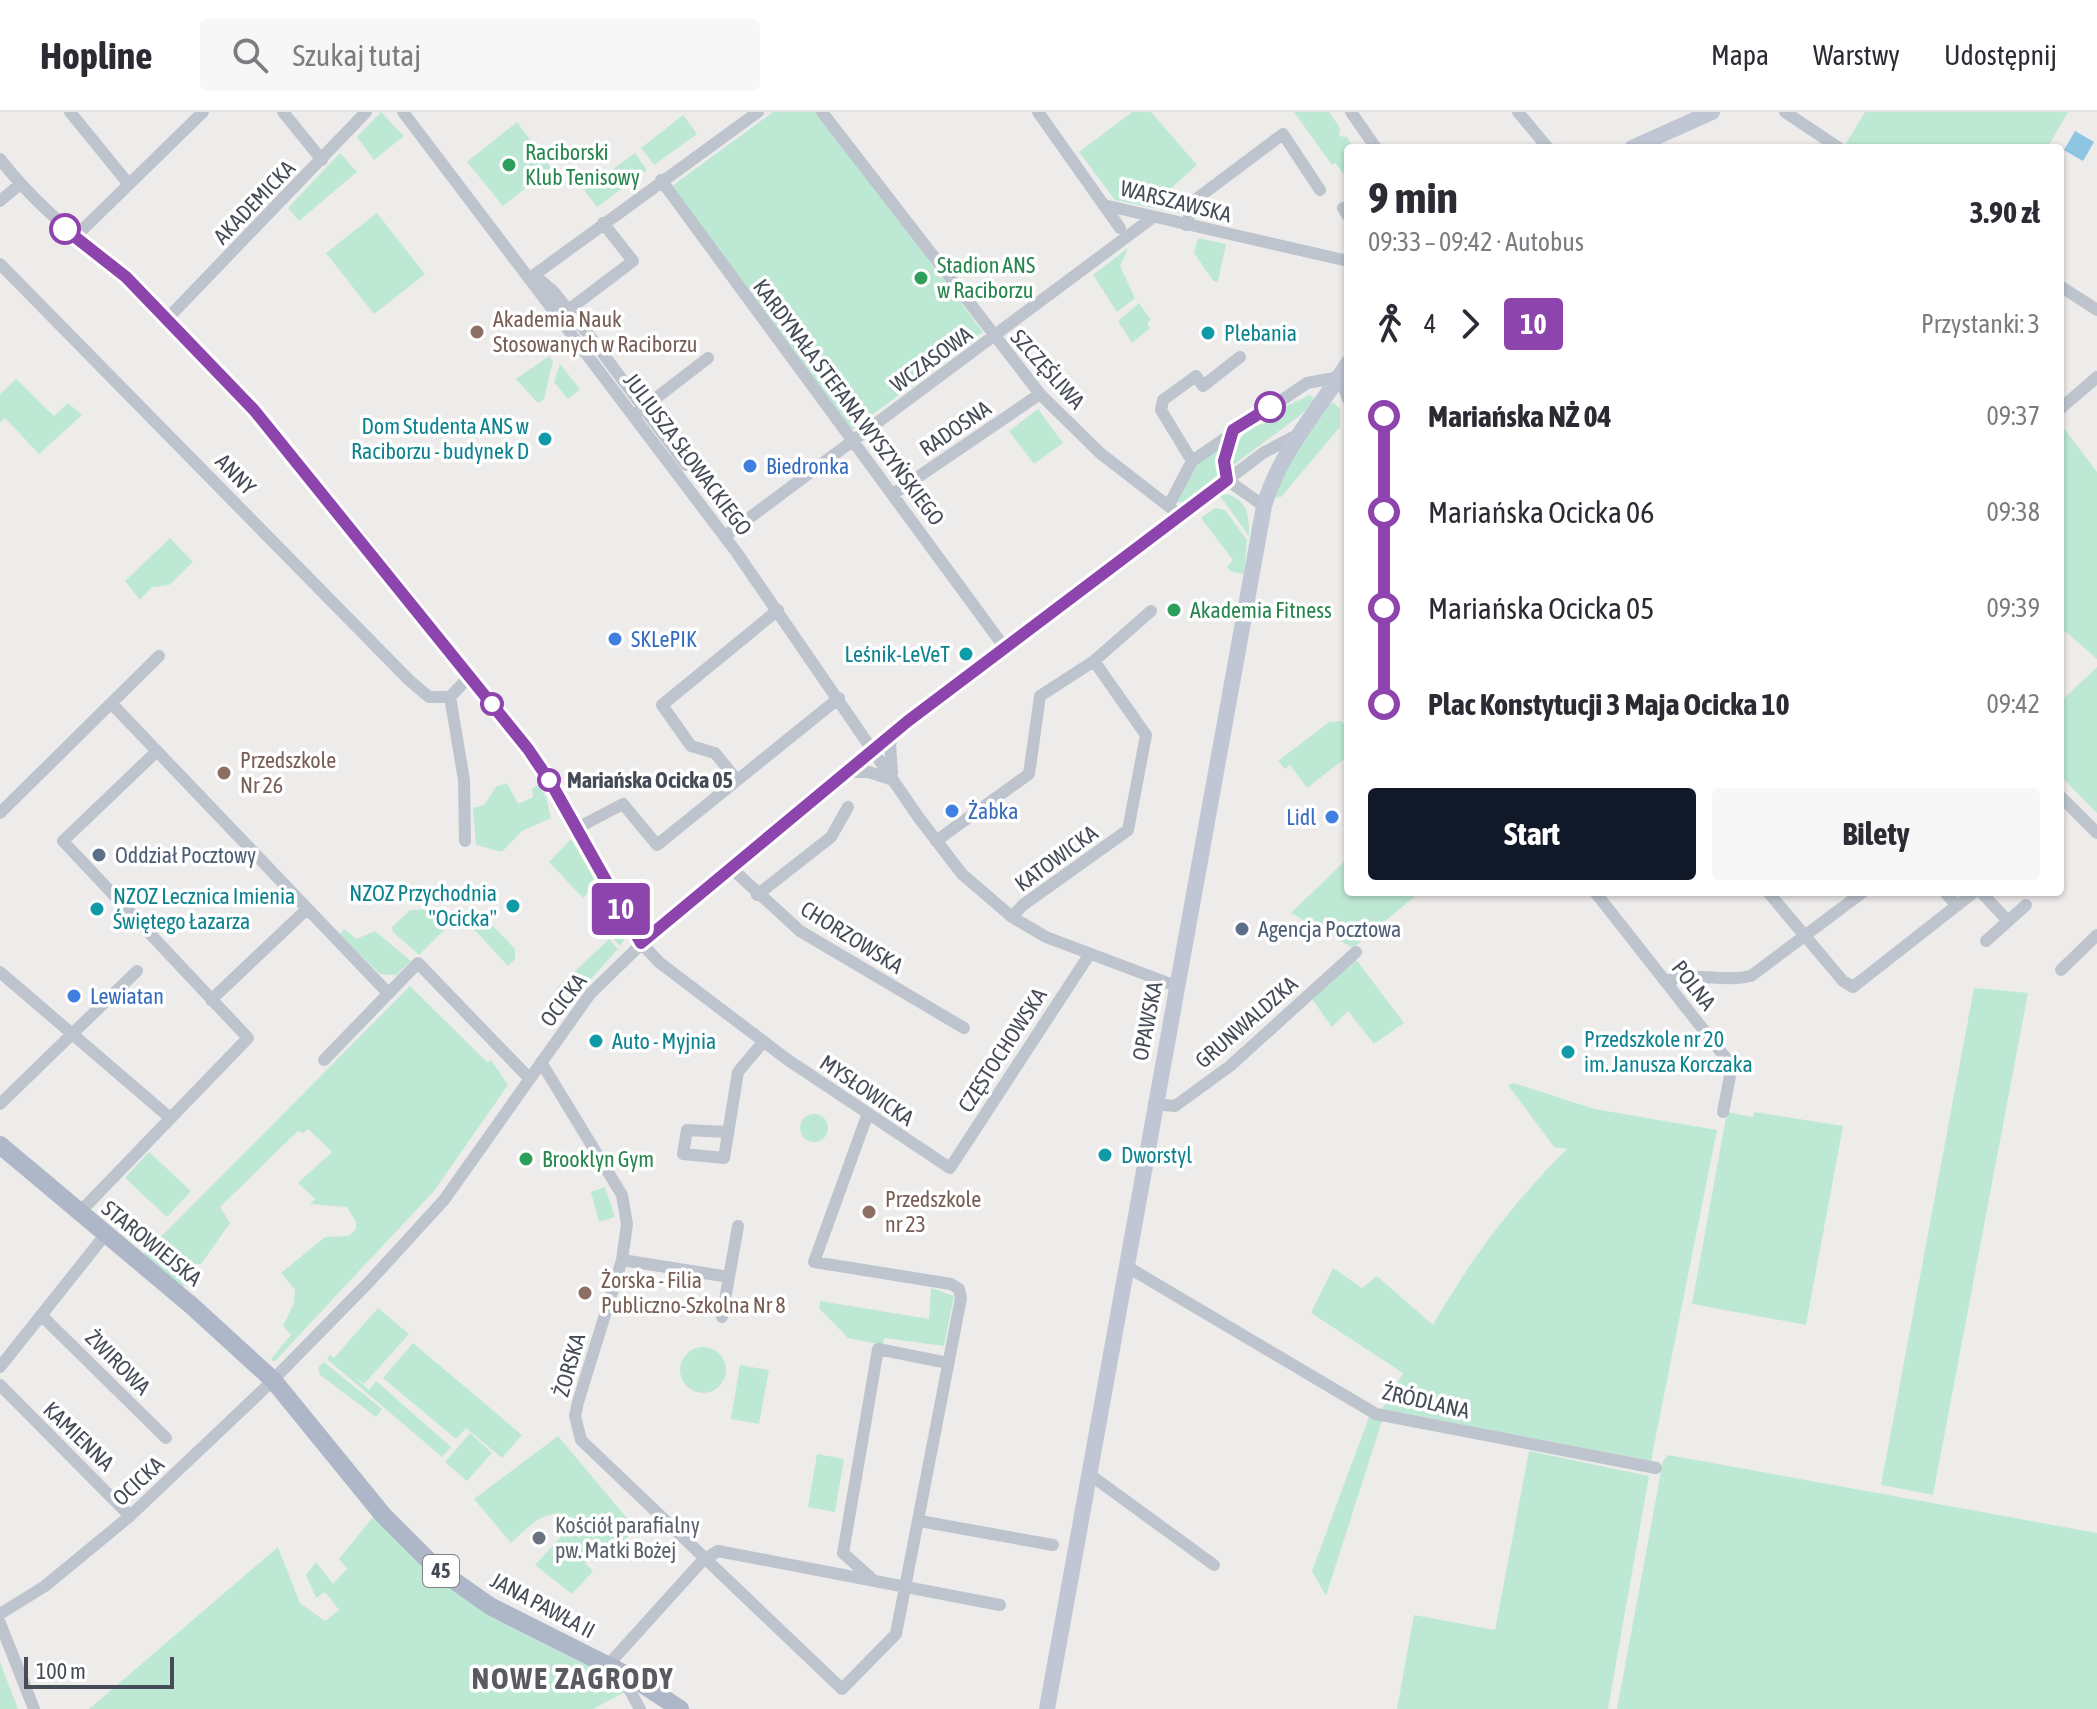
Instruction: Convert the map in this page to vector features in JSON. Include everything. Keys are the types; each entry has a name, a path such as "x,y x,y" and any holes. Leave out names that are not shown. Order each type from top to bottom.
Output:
{"main road":[{"path":"1641,144 1712,112"},
{"name":"OPAWSKA","path":"1047,1709 1264,506 1276,469 1344,370"},
{"name":"STAROWIEJSKA","path":"0,1145 203,1316 273,1380"},
{"name":"JANA PAWŁA II","path":"273,1380 383,1515 436,1568 498,1611 633,1678 680,1709"}],"street":[{"path":"70,112 127,182"},
{"path":"75,237 127,182 203,112"},
{"path":"283,112 322,160"},
{"name":"AKADEMICKA","path":"168,318 366,112"},
{"name":"JULIUSZA SŁOWACKIEGO","path":"403,112 639,411 874,749"},
{"path":"532,276 758,112"},
{"name":"SZCZĘŚLIWA","path":"822,112 993,338 1040,394 1100,453 1180,515"},
{"name":"WARSZAWSKA","path":"1038,112 1108,206 1344,260"},
{"path":"1351,112 1373,144"},
{"path":"1518,112 1545,144"},
{"path":"1785,112 1833,144"},
{"path":"1186,225 1195,200 1283,134 1320,190"},
{"name":"MYSŁOWICKA","path":"0,159 19,185 75,237 126,277 168,318 306,471 528,749 577,828 641,943 666,968 763,1042 867,1116 950,1168"},
{"name":"KARDYNAŁA STEFANA WYSZYŃSKIEGO","path":"661,180 1005,648"},
{"path":"0,201 19,185"},
{"path":"1108,206 1124,234"},
{"path":"1124,234 1130,213"},
{"name":"WCZASOWA","path":"725,536 993,338 1124,234 1152,218"},
{"path":"564,314 633,261 603,223"},
{"name":"ANNY","path":"0,264 409,680 429,697 450,697"},
{"path":"2064,289 2097,310"},
{"path":"1192,461 1161,410 1163,400 1196,376 1203,386 1240,357"},
{"path":"686,465 639,411 708,358"},
{"path":"1169,505 1192,461 1233,430 1307,383 1344,370"},
{"path":"2064,406 2097,377"},
{"name":"RADOSNA","path":"893,494 1040,394"},
{"path":"1233,430 1224,461 1227,480 1264,506"},
{"name":"OCICKA","path":"0,1614 45,1586 130,1516 273,1380 444,1200 590,994 641,943 729,866 894,732 1263,453 1297,435"},
{"path":"737,780 715,753 691,746 662,705 778,610"},
{"path":"936,841 1029,774 1040,696 1094,661 1151,611"},
{"path":"0,813 159,656"},
{"name":"KATOWICKA","path":"1012,917 1023,905 1128,830 1146,735 1094,661"},
{"path":"465,841 464,780 450,697 469,677"},
{"path":"577,828 623,804 657,845 839,698"},
{"path":"111,703 388,993"},
{"path":"845,772 869,772 893,780 890,744 894,732"},
{"name":"KATOWICKA","path":"874,749 936,841 971,883 1012,917 1089,955 1176,986"},
{"path":"79,1213 248,1038 63,841 156,752"},
{"path":"2064,800 2097,833"},
{"path":"757,895 831,837 848,807"},
{"name":"CHORZOWSKA","path":"729,866 757,895 800,931 964,1028"},
{"name":"POLNA","path":"1598,896 1732,1066 1723,1112"},
{"path":"1772,896 1843,981 1856,987 1969,896"},
{"path":"1666,981 1683,975 1734,979 1751,976 1858,896"},
{"path":"1948,896 1957,906"},
{"path":"1985,896 2008,921"},
{"path":"1986,941 2026,905"},
{"path":"211,1000 306,910"},
{"path":"2061,970 2097,935"},
{"name":"GRUNWALDZKA","path":"1154,1104 1175,1106 1230,1066 1356,952"},
{"name":"CZĘSTOCHOWSKA","path":"950,1168 1089,955"},
{"path":"324,1060 418,963 529,1078"},
{"path":"0,1104 137,971"},
{"path":"0,972 169,1117"},
{"path":"728,1132 738,1072 763,1042"},
{"name":"ŻORSKA","path":"541,1062 584,1127 622,1195 627,1224 622,1260 580,1391 575,1416 578,1431 587,1447 842,1689 893,1638 907,1587 961,1298 957,1287 814,1262 867,1116"},
{"path":"722,1317 738,1226"},
{"path":"0,1367 105,1235"},
{"path":"622,1260 729,1277"},
{"name":"ŹRÓDLANA","path":"1126,1266 1376,1414 1656,1468"},
{"name":"ŻWIROWA","path":"41,1315 166,1438"},
{"path":"874,1580 843,1553 878,1349 948,1363"},
{"name":"KAMIENNA","path":"0,1385 130,1516"},
{"path":"1089,1474 1214,1565"},
{"path":"920,1521 1053,1545"},
{"path":"608,1665 703,1560 718,1551 1000,1605"},
{"path":"0,1623 34,1709"},
{"path":"633,1678 628,1687 640,1709"}],"green space":[{"path":"381,112 404,136 374,160 357,137"},
{"name":"Stadion ANS w Raciborzu","path":"773,112 817,112 983,332 852,430 672,186"},
{"path":"1132,112 1151,112 1197,165 1169,190 1184,207 1183,214 1115,200 1079,152"},
{"path":"1294,112 1329,112 1340,128 1339,136 1347,137 1351,144 1344,144 1344,175 1335,163 1332,165"},
{"path":"1865,112 2068,112 2049,144 1846,144"},
{"path":"683,115 697,134 654,165 641,148"},
{"name":"Raciborski Klub Tenisowy","path":"517,122 551,168 503,206 467,162"},
{"path":"340,153 357,172 299,221 288,208"},
{"path":"635,153 647,170 597,207 584,190"},
{"path":"377,213 425,274 374,314 326,253"},
{"path":"1198,238 1226,244 1218,281 1214,282 1194,253"},
{"path":"1128,248 1120,266 1135,298 1117,312 1093,275"},
{"path":"1139,303 1151,320 1147,323 1150,328 1132,343 1118,321"},
{"path":"549,356 553,361 544,399 538,403 516,379"},
{"path":"560,364 580,389 568,399 554,382"},
{"path":"16,379 54,416 68,403 82,415 39,454 5,418 0,423 0,394"},
{"path":"1310,395 1315,399 1302,414 1232,466 1235,447 1249,426 1263,424 1280,414 1282,408"},
{"path":"1334,403 1340,409 1340,427 1281,497 1272,498 1278,477 1325,404"},
{"path":"1038,409 1063,443 1034,464 1009,431"},
{"path":"2064,428 2097,472 2097,659 2064,630"},
{"path":"1219,445 1218,475 1184,502 1178,502 1176,500 1197,461"},
{"path":"1227,494 1246,510 1249,536 1220,496"},
{"path":"1215,508 1225,510 1247,540 1244,574 1230,571 1227,567 1233,560 1201,518"},
{"path":"170,538 193,562 169,585 152,587 140,600 125,581"},
{"path":"2097,667 2097,813 2064,779 2064,698"},
{"path":"1341,721 1344,724 1344,759 1307,788 1290,765 1285,769 1278,761 1329,722"},
{"path":"507,783 518,804 533,797 532,789 538,785 546,797 551,818 522,831 502,852 476,845 473,808 484,805 496,787"},
{"path":"571,839 597,884 583,898 549,862"},
{"path":"1344,862 1344,896 1415,896 1353,948 1291,913"},
{"path":"608,904 625,938 620,946 593,917"},
{"path":"442,908 454,920 419,955 393,932 392,927 410,910"},
{"path":"481,923 490,923 515,949 515,959 508,966 474,929"},
{"path":"344,929 356,939 375,931 411,961 396,975 380,974 339,935"},
{"path":"609,939 618,949 561,1012 569,993 563,987 556,989"},
{"path":"1355,958 1404,1023 1374,1044 1348,1011 1332,1027 1312,999"},
{"path":"410,986 487,1062 491,1060 508,1085 434,1191 274,1362 271,1359 291,1335 283,1326 294,1303 295,1290 281,1273 325,1237 349,1236 356,1229 356,1222 347,1207 310,1204 315,1199 298,1183 332,1152 308,1129 303,1133 298,1131 220,1207 230,1223 201,1264 187,1265 178,1276 188,1285 182,1286 143,1255"},
{"path":"1974,988 2028,993 1933,1495 1881,1485"},
{"path":"1514,1083 1594,1109 1717,1130 1651,1461 1382,1409 1403,1373 1311,1313 1333,1268 1362,1288 1377,1276 1433,1325 1494,1232 1567,1149 1554,1147 1508,1085"},
{"path":"1727,1112 1753,1117 1754,1112 1843,1126 1806,1325 1692,1304"},
{"path":"814,1114 824,1118 828,1128 824,1138 814,1142 804,1138 800,1128 804,1118"},
{"path":"149,1152 191,1191 167,1217 125,1178"},
{"path":"605,1187 615,1217 599,1222 591,1192"},
{"path":"931,1288 954,1296 944,1346 884,1338 883,1345 848,1338 819,1308 820,1301 929,1319"},
{"path":"378,1308 409,1334 364,1384 352,1375 369,1390 376,1381 451,1447 442,1457 327,1359 330,1355 334,1358"},
{"path":"413,1343 522,1435 502,1458 466,1428 456,1439 383,1378"},
{"path":"703,1347 719,1354 726,1370 719,1386 703,1393 687,1386 680,1370 687,1354"},
{"path":"324,1362 382,1409 376,1417 320,1375 318,1368"},
{"path":"740,1365 769,1370 759,1424 731,1419"},
{"path":"1369,1417 1382,1421 1326,1596 1312,1571"},
{"path":"470,1433 492,1453 467,1481 445,1462"},
{"path":"558,1436 636,1529 612,1553 603,1544 585,1563 593,1571 572,1594 535,1565 567,1530 558,1514 539,1519 511,1543 474,1499"},
{"path":"1529,1451 1649,1476 1608,1709 1397,1709 1414,1615 1495,1630"},
{"path":"817,1454 844,1459 835,1512 808,1507"},
{"path":"1668,1455 2097,1533 2097,1709 1617,1709 1663,1461"},
{"path":"373,1517 429,1570 457,1591 515,1627 615,1678 625,1692 593,1709 89,1709 278,1547 300,1603 325,1621 339,1610 325,1592 316,1598 306,1575 316,1562 333,1584 347,1569 339,1559"},
{"path":"0,1662 18,1709 0,1709"}],"water":[{"path":"2075,131 2094,142 2083,161 2064,150"}],"bus line":[{"name":"10","path":"65,229 126,277 168,318 254,410 313,480 528,749 551,783 641,943 729,866 908,721 1227,480 1224,461 1233,430 1270,407"}],"place":[{"name":"Raciborski Klub Tenisowy","path":"509,165"},
{"name":"Stadion ANS w Raciborzu","path":"921,278"},
{"name":"Akademia Nauk Stosowanych w Raciborzu","path":"477,332"},
{"name":"Plebania","path":"1208,333"},
{"name":"Dom Studenta ANS w Raciborzu - budynek D","path":"545,439"},
{"name":"Biedronka","path":"750,466"},
{"name":"Akademia Fitness","path":"1174,610"},
{"name":"SKLePIK","path":"615,639"},
{"name":"Leśnik-LeVeT","path":"966,654"},
{"name":"Przedszkole Nr 26","path":"224,773"},
{"name":"Mariańska Ocicka 05","path":"549,780"},
{"name":"Żabka","path":"952,811"},
{"name":"Lidl","path":"1332,817"},
{"name":"Oddział Pocztowy","path":"99,855"},
{"name":"NZOZ Przychodnia \"Ocicka\"","path":"513,906"},
{"name":"NZOZ Lecznica Imienia Świętego Łazarza","path":"97,909"},
{"name":"Agencja Pocztowa","path":"1242,929"},
{"name":"Lewiatan","path":"74,996"},
{"name":"Auto - Myjnia","path":"596,1041"},
{"name":"Przedszkole nr 20 im. Janusza Korczaka","path":"1568,1052"},
{"name":"Dworstyl","path":"1105,1155"},
{"name":"Brooklyn Gym","path":"526,1159"},
{"name":"Przedszkole nr 23","path":"869,1212"},
{"name":"Żorska - Filia Publiczno-Szkolna Nr 8","path":"585,1293"},
{"name":"Kościół parafialny pw. Matki Bożej","path":"539,1538"}],"district":[{"name":"NOWE ZAGRODY","path":"573,1679"}]}
